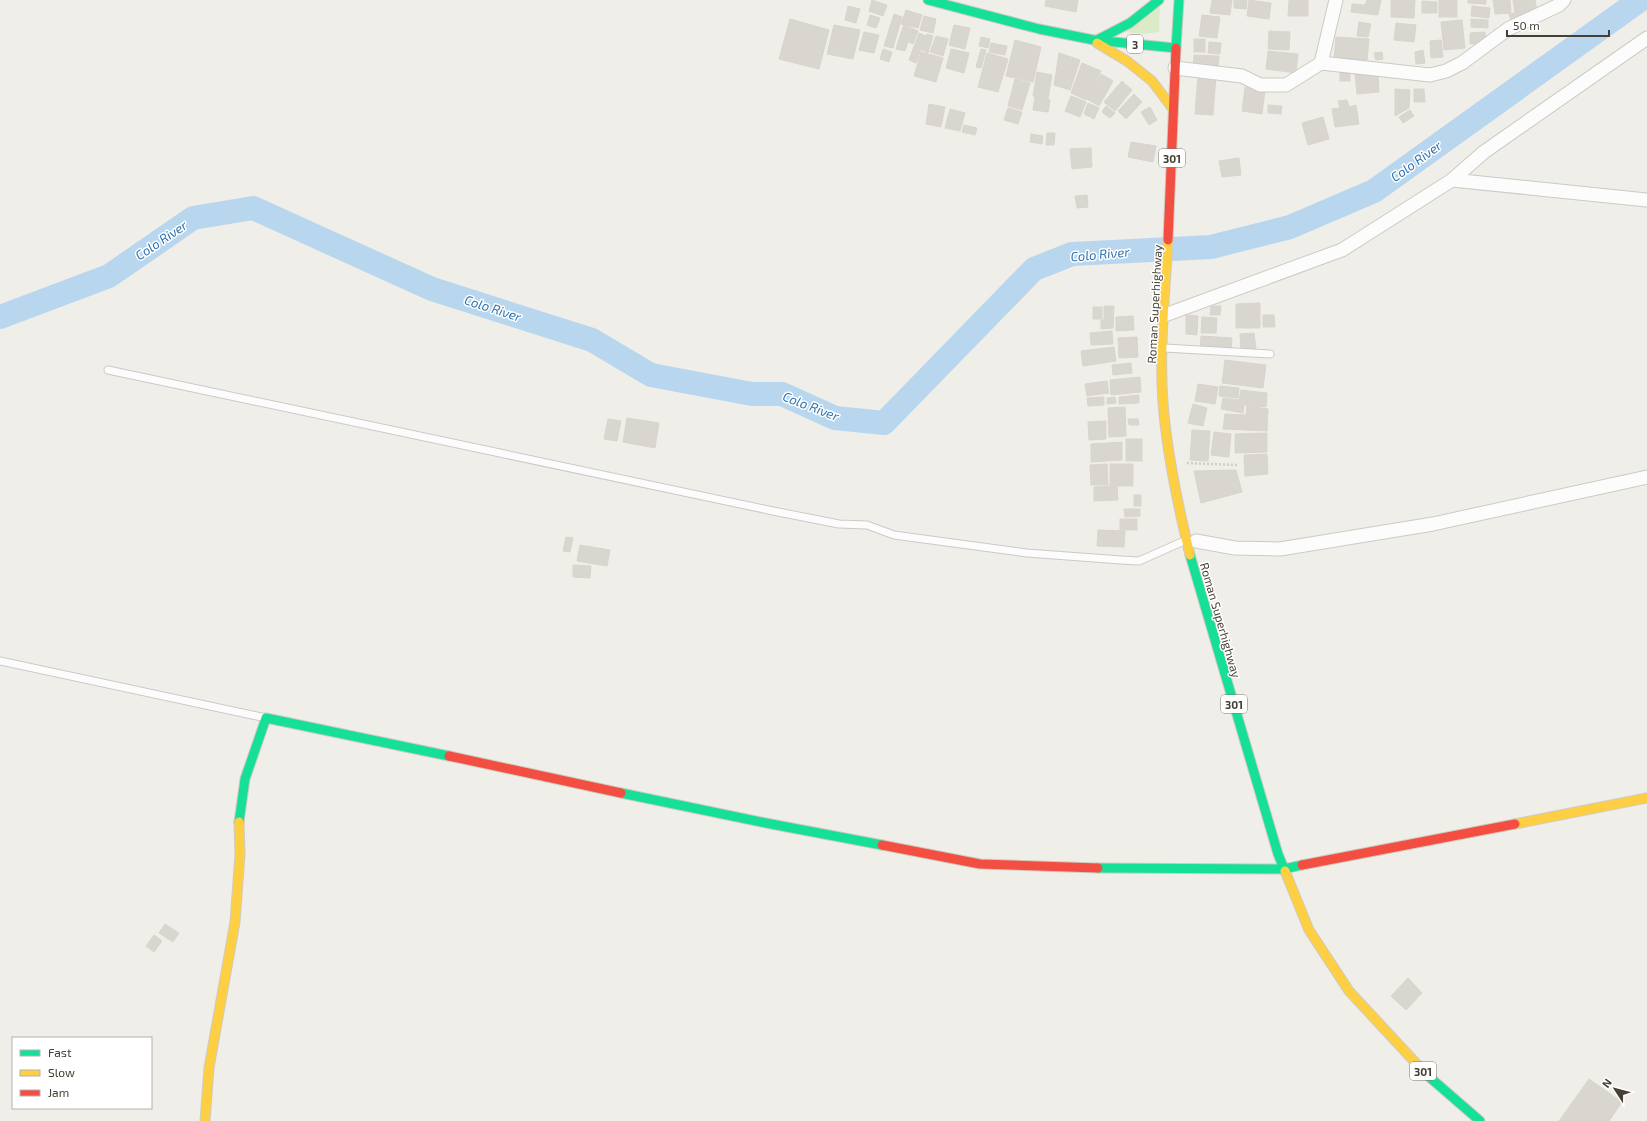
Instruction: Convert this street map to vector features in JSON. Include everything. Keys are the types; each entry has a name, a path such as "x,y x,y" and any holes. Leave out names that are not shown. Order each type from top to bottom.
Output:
{"main road":[{"name":"3","path":"928,0 1039,29 1093,40 1176,48"},
{"name":"3","path":"1093,40 1116,33 1147,12 1159,0"},
{"name":"Roman Superhighway","path":"1179,0 1162,348 1163,403 1170,462 1191,540 1190,554 1278,854 1309,930 1349,991 1430,1078 1480,1121"},
{"path":"1093,40 1127,61 1152,82 1173,109"},
{"path":"205,1121 209,1068 235,922 240,854 239,815 245,779 266,718 771,824 980,864 1127,870 1284,869 1647,798"}],"street":[{"path":"1321,63 1336,0"},
{"path":"1175,68 1242,76 1260,84 1286,85 1321,63 1430,75 1446,71 1462,63 1508,29 1559,5 1564,0"},
{"path":"1165,310 1342,250 1452,180 1484,152 1647,38"},
{"path":"1452,180 1647,200"},
{"path":"1191,540 1235,548 1280,549 1433,524 1647,477"}],"lane":[{"path":"1162,348 1270,354"},
{"path":"108,370 778,512 839,524 867,525 894,535 1027,553 1139,561 1191,540"},
{"path":"0,661 266,718"}],"path":[{"path":"1170,462 1237,465"}],"green space":[{"path":"1160,3 1159,32 1143,34 1126,32"}],"building":[{"path":"872,0 887,5 883,16 869,11"},
{"path":"1046,0 1078,0 1076,12 1045,6"},
{"path":"1212,0 1232,0 1230,15 1210,13"},
{"path":"1234,0 1247,0 1246,9 1234,8"},
{"path":"1249,0 1271,3 1269,19 1247,16"},
{"path":"1289,0 1308,0 1308,16 1288,16"},
{"path":"1367,0 1381,0 1378,15 1351,12 1352,4 1365,5"},
{"path":"1391,0 1415,0 1414,18 1391,17"},
{"path":"1439,0 1457,0 1457,17 1439,17"},
{"path":"1468,0 1486,0 1486,4 1468,3"},
{"path":"1493,0 1510,0 1511,13 1495,14"},
{"path":"1513,0 1535,0 1537,11 1530,17 1511,21 1509,14 1515,13"},
{"path":"1422,1 1437,2 1437,13 1422,13"},
{"path":"848,6 860,9 856,23 845,20"},
{"path":"1472,6 1490,8 1489,18 1471,16"},
{"path":"906,10 922,15 918,28 901,24"},
{"path":"894,14 902,17 893,48 884,46"},
{"path":"870,15 880,18 876,28 867,25"},
{"path":"1202,15 1220,17 1217,38 1199,36"},
{"path":"924,16 936,19 933,33 920,30"},
{"path":"790,19 829,30 819,69 779,59"},
{"path":"1471,19 1488,20 1488,28 1471,27"},
{"path":"1462,20 1465,48 1444,50 1441,22"},
{"path":"1359,22 1371,24 1368,37 1357,36"},
{"path":"1396,23 1416,25 1414,42 1394,40"},
{"path":"834,25 860,30 853,59 827,54"},
{"path":"904,25 918,31 913,44 899,38"},
{"path":"954,25 970,28 965,49 949,45"},
{"path":"1269,31 1290,32 1289,50 1268,49"},
{"path":"864,32 879,35 874,53 859,50"},
{"path":"1485,32 1486,43 1470,44 1470,33"},
{"path":"919,33 926,36 916,63 909,60"},
{"path":"927,34 933,36 928,53 922,50"},
{"path":"936,36 948,39 943,56 930,52"},
{"path":"981,37 990,39 988,48 979,46"},
{"path":"1336,37 1369,39 1367,60 1334,58"},
{"path":"899,39 908,42 905,51 896,49"},
{"path":"1194,39 1205,39 1205,52 1194,52"},
{"path":"1015,40 1041,47 1033,82 1006,76"},
{"path":"1441,40 1443,57 1431,58 1430,41"},
{"path":"1209,42 1221,43 1220,54 1208,53"},
{"path":"991,43 1007,46 1005,55 989,52"},
{"path":"883,49 892,52 889,62 880,59"},
{"path":"951,49 969,53 964,73 946,68"},
{"path":"981,49 986,50 981,68 976,67"},
{"path":"1423,50 1425,63 1416,64 1415,52"},
{"path":"1268,51 1298,54 1296,73 1266,69"},
{"path":"921,52 943,58 936,82 914,76"},
{"path":"1382,52 1383,59 1376,60 1374,53"},
{"path":"987,53 1008,59 998,92 978,87"},
{"path":"1059,53 1080,60 1070,90 1054,85"},
{"path":"1194,55 1219,56 1218,69 1193,68"},
{"path":"1082,63 1101,71 1086,100 1071,93"},
{"path":"1340,70 1350,70 1350,81 1340,81"},
{"path":"1037,72 1052,75 1048,99 1033,96"},
{"path":"1378,72 1379,92 1357,94 1355,74"},
{"path":"1101,74 1113,81 1099,106 1087,99"},
{"path":"1198,75 1216,76 1213,115 1195,114"},
{"path":"1015,79 1030,83 1022,110 1008,106"},
{"path":"1122,81 1132,90 1115,111 1104,102"},
{"path":"1245,87 1265,90 1262,114 1242,111"},
{"path":"1395,89 1410,90 1409,108 1395,116"},
{"path":"1414,89 1424,89 1425,102 1414,102"},
{"path":"1134,94 1142,102 1126,119 1118,111"},
{"path":"1071,96 1086,102 1080,117 1065,111"},
{"path":"1035,97 1050,100 1048,112 1033,110"},
{"path":"1347,100 1349,107 1356,105 1359,124 1335,127 1332,109 1340,108 1338,101"},
{"path":"1088,103 1099,108 1094,119 1084,114"},
{"path":"929,104 945,107 941,127 926,124"},
{"path":"1268,105 1282,106 1281,114 1268,113"},
{"path":"1106,106 1115,113 1110,118 1102,112"},
{"path":"1150,107 1157,120 1149,125 1141,112"},
{"path":"1008,108 1022,112 1018,124 1004,120"},
{"path":"950,109 965,113 960,131 945,128"},
{"path":"1410,110 1414,116 1403,123 1399,117"},
{"path":"1323,117 1329,139 1308,145 1302,123"},
{"path":"964,125 977,128 975,135 962,132"},
{"path":"1047,133 1055,133 1054,145 1046,145"},
{"path":"1031,134 1043,136 1042,144 1030,142"},
{"path":"1131,142 1156,146 1153,162 1128,157"},
{"path":"1091,148 1092,167 1072,169 1070,149"},
{"path":"1239,158 1241,175 1222,177 1219,161"},
{"path":"1087,195 1088,207 1077,208 1075,196"},
{"path":"1260,303 1260,328 1236,328 1236,304"},
{"path":"1104,306 1114,306 1113,328 1101,329 1101,320 1104,320"},
{"path":"1211,306 1221,306 1220,315 1210,315"},
{"path":"1093,307 1102,307 1102,319 1093,319"},
{"path":"1186,315 1198,316 1197,335 1186,334"},
{"path":"1263,315 1274,315 1275,327 1263,327"},
{"path":"1133,316 1134,330 1116,331 1116,317"},
{"path":"1202,317 1217,318 1216,333 1201,333"},
{"path":"1112,331 1113,344 1091,345 1090,333"},
{"path":"1254,333 1256,348 1241,350 1240,334"},
{"path":"1201,336 1232,338 1231,351 1200,350"},
{"path":"1137,337 1138,357 1119,358 1118,338"},
{"path":"1114,347 1116,361 1083,366 1081,351"},
{"path":"1225,360 1266,365 1263,388 1222,383"},
{"path":"1131,363 1132,373 1113,375 1112,365"},
{"path":"1140,377 1141,392 1111,395 1110,380"},
{"path":"1107,381 1109,393 1087,396 1085,384"},
{"path":"1198,384 1218,387 1215,404 1195,401"},
{"path":"1220,386 1239,388 1238,398 1219,396"},
{"path":"1241,390 1267,393 1266,407 1244,405 1243,413 1221,409 1223,398 1239,400"},
{"path":"1139,395 1139,403 1119,404 1119,397"},
{"path":"1104,397 1104,405 1088,406 1087,398"},
{"path":"1115,397 1116,403 1107,404 1107,398"},
{"path":"1193,404 1207,408 1203,426 1188,423"},
{"path":"1247,406 1268,409 1267,431 1223,429 1225,414 1246,415"},
{"path":"1125,407 1126,436 1109,437 1108,408"},
{"path":"627,418 659,423 655,448 623,442"},
{"path":"608,419 621,421 617,441 604,439"},
{"path":"1128,419 1138,419 1139,425 1129,425"},
{"path":"1106,421 1106,439 1089,440 1088,422"},
{"path":"1192,430 1210,431 1208,461 1190,460"},
{"path":"1214,432 1231,434 1229,457 1211,455"},
{"path":"1267,433 1267,452 1235,453 1235,434"},
{"path":"1126,439 1142,439 1142,461 1126,461"},
{"path":"1122,442 1122,460 1091,462 1091,444"},
{"path":"1267,454 1268,474 1245,476 1244,455"},
{"path":"1107,464 1108,485 1091,485 1090,465"},
{"path":"1110,464 1133,464 1133,486 1110,486"},
{"path":"1236,470 1242,492 1201,503 1194,471"},
{"path":"1117,486 1118,500 1094,501 1094,487"},
{"path":"1134,495 1141,495 1141,506 1134,506"},
{"path":"1124,509 1140,509 1140,516 1125,517"},
{"path":"1120,519 1137,519 1137,530 1120,530"},
{"path":"1098,530 1125,531 1124,547 1097,546"},
{"path":"566,537 573,538 570,552 563,551"},
{"path":"580,545 610,550 607,566 577,561"},
{"path":"573,565 591,566 590,578 573,577"},
{"path":"165,924 179,933 173,942 159,933"},
{"path":"154,935 162,941 154,952 146,946"},
{"path":"1408,978 1422,993 1406,1010 1391,996"},
{"path":"1589,1079 1622,1102 1609,1121 1559,1121"}],"waterway":[{"name":"Colo River","path":"0,317 109,276 193,218 253,208 432,289 592,340 651,375 752,394 782,394 835,418 884,423 1034,269 1072,254 1211,247 1290,227 1374,191 1640,0"}],"traffic: fast":[{"path":"928,0 1039,29 1094,40 1176,48 1179,0"},
{"path":"1097,40 1130,23 1159,0"},
{"path":"1190,555 1278,854 1285,871"},
{"path":"239,822 245,779 266,718 449,756"},
{"path":"621,793 882,845"},
{"path":"1098,868 1284,869 1302,865"},
{"path":"1427,1075 1480,1121"}],"traffic: slow":[{"path":"1097,43 1127,61 1152,81 1173,109"},
{"path":"1168,240 1162,342 1163,403 1167,441 1181,518 1190,555"},
{"path":"1515,824 1647,798"},
{"path":"205,1121 209,1068 235,922 240,854 239,822"},
{"path":"1285,871 1309,930 1349,991 1427,1075"}],"traffic: jam":[{"path":"1168,240 1176,48"},
{"path":"449,756 621,793"},
{"path":"1302,865 1515,824"},
{"path":"882,845 980,864 1098,868"}]}
